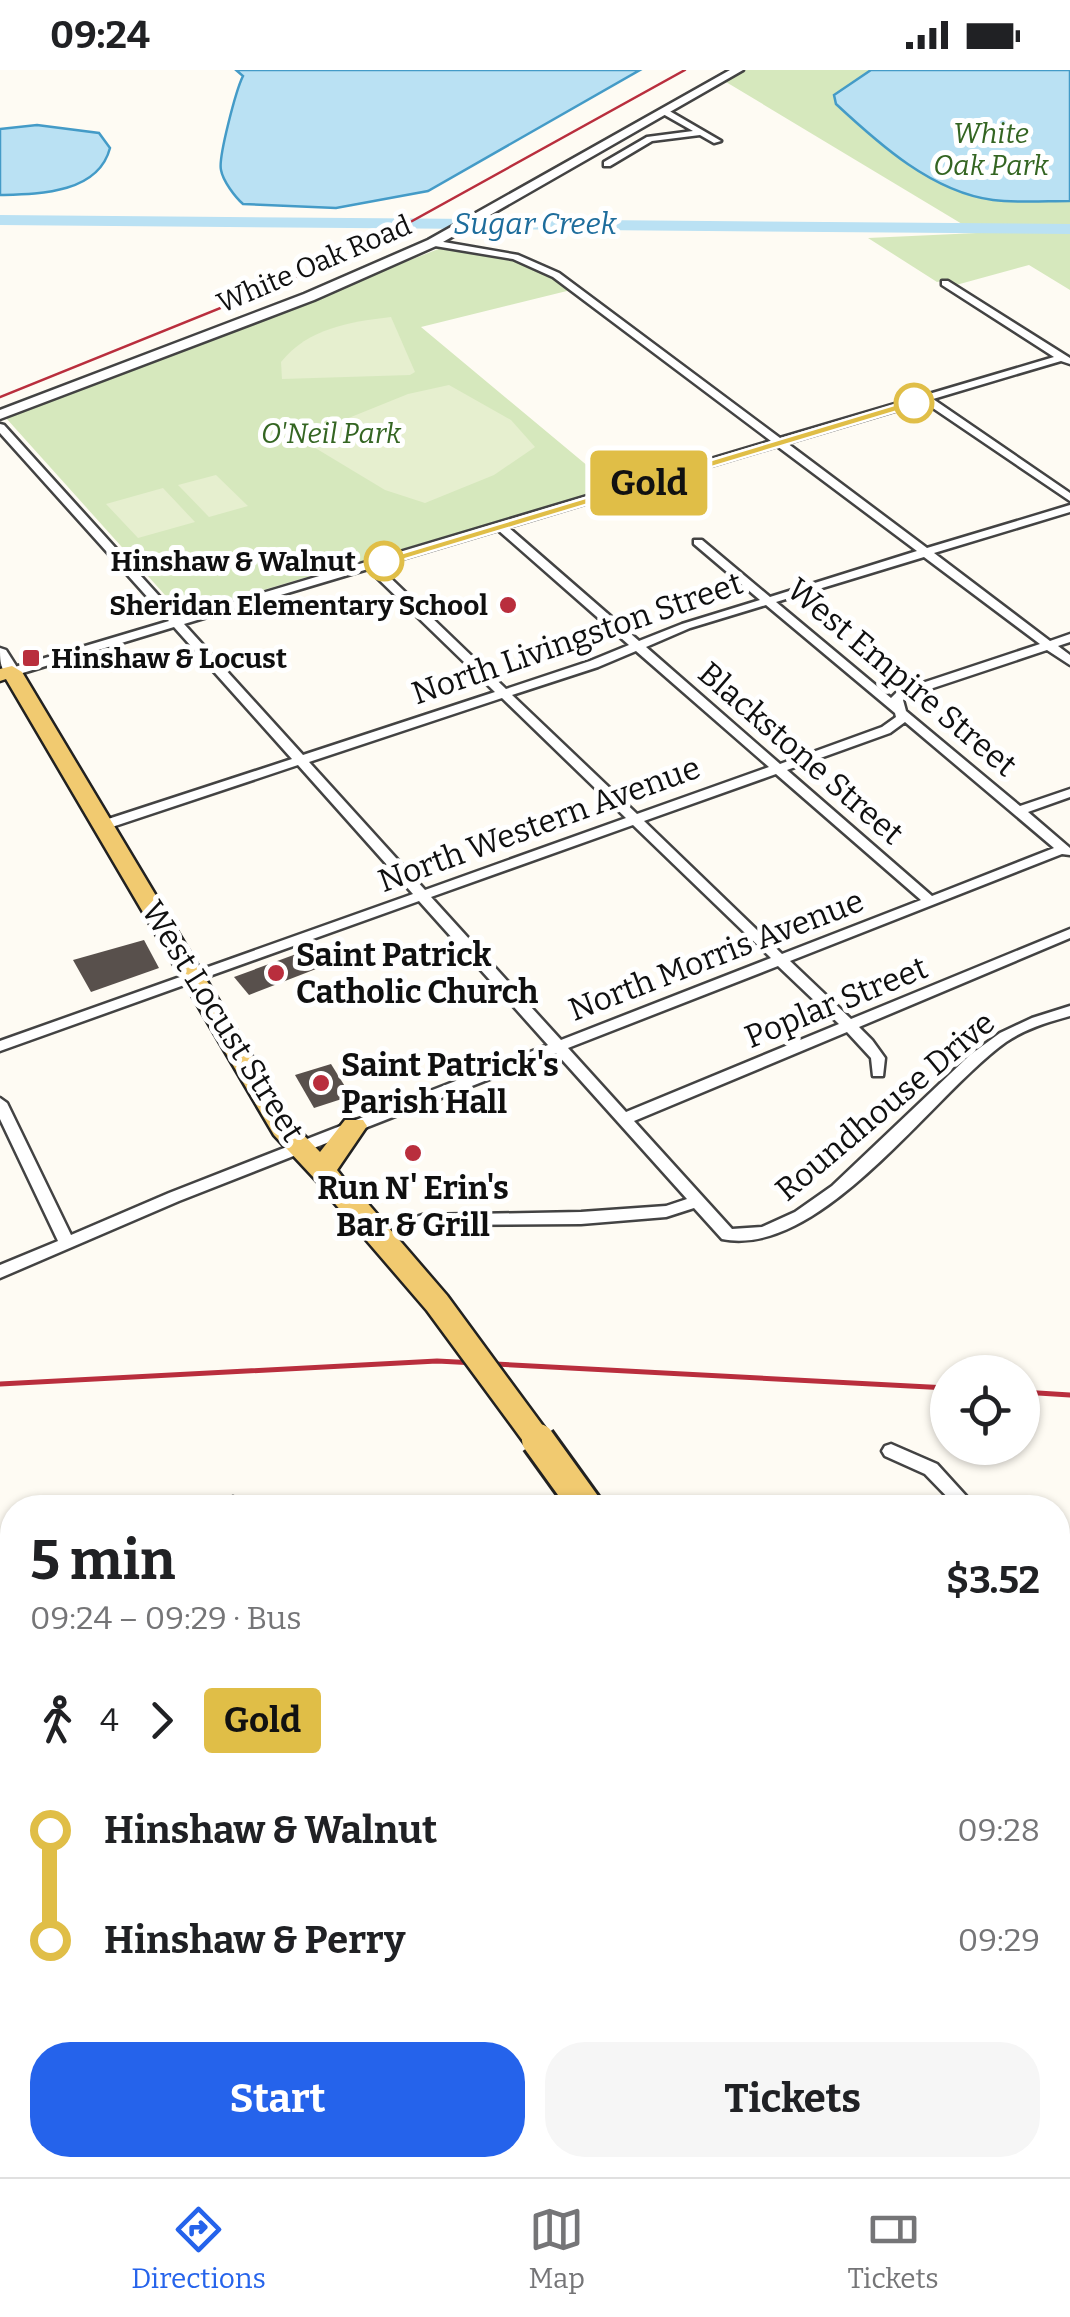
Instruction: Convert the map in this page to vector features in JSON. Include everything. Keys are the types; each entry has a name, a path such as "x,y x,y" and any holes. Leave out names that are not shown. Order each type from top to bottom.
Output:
{"main road":[{"name":"West Locust Street","path":"4,667 104,825 283,1129 372,1223 577,1495"},
{"path":"331,1180 334,1149 354,1126"}],"street":[{"name":"White Oak Road","path":"0,415 324,291 438,240 738,70"},
{"path":"666,112 717,141"},
{"path":"607,164 650,139 702,132"},
{"path":"438,240 543,266 1070,661"},
{"path":"945,283 1066,360"},
{"path":"4,667 176,622 1066,360"},
{"path":"926,399 1070,498"},
{"path":"0,427 695,1202 666,1211 581,1218 422,1221"},
{"name":"North Livingston Street","path":"104,825 505,694 768,601 1070,508"},
{"name":"Blackstone Street","path":"501,527 930,901"},
{"name":"West Empire Street","path":"698,542 1066,852"},
{"path":"370,565 851,1026 876,1052 878,1074"},
{"name":"North Western Avenue","path":"0,1046 898,725 902,718 898,699 902,694 1070,638"},
{"path":"1019,812 1070,793"},
{"name":"North Morris Avenue","path":"0,1272 556,1046 1066,852"},
{"name":"Poplar Street","path":"622,1120 1070,933"},
{"name":"Roundhouse Drive","path":"695,1202 720,1230 734,1236 767,1234 797,1218 849,1180 988,1049 1034,1023 1070,1011"},
{"path":"0,1103 67,1244"},
{"path":"892,1451 930,1469 956,1495"}],"green space":[{"name":"White Oak Park","path":"746,70 1070,70 1070,290 1029,265 956,285 948,280 937,282 868,238 977,233 726,82"},
{"name":"O'Neil Park","path":"441,248 528,263 571,290 421,327 613,487 182,614 6,418"},
{"path":"391,317 415,372 410,375 282,379 281,362 304,341 345,324"},
{"path":"449,385 511,420 535,447 494,475 425,503 385,490 307,443 309,434 408,394"},
{"path":"216,475 248,506 209,517 178,485"},
{"path":"163,488 195,522 138,538 106,504"}],"water":[{"path":"236,70 640,70 428,191 336,208 243,204 233,193 222,174 221,163 243,76"},
{"path":"871,70 1070,70 1070,201 1002,201 971,195 908,164 836,104 834,95"},
{"path":"37,125 99,133 110,148 93,175 80,183 48,192 0,195 0,129"}],"building":[{"path":"144,940 159,968 91,992 73,960"},
{"name":"Saint Patrick Catholic Church","path":"299,953 316,969 249,995 234,977"},
{"name":"Saint Patrick's Parish Hall","path":"331,1064 351,1096 314,1108 295,1075"}],"waterway":[{"name":"Sugar Creek","path":"0,220 1070,229"}],"railway":[{"path":"0,397 347,257 685,70"},
{"path":"0,1384 437,1361 930,1387"},
{"path":"1040,1393 1070,1395"}],"bus line":[{"name":"Gold","path":"384,561 914,403"}],"place":[{"name":"Hinshaw & Walnut","path":"384,561"},
{"name":"Sheridan Elementary School","path":"508,605"},
{"name":"Hinshaw & Locust","path":"31,658"},
{"name":"Saint Patrick Catholic Church","path":"276,973"},
{"name":"Saint Patrick's Parish Hall","path":"321,1083"},
{"name":"Run N' Erin's Bar & Grill","path":"413,1153"}]}
